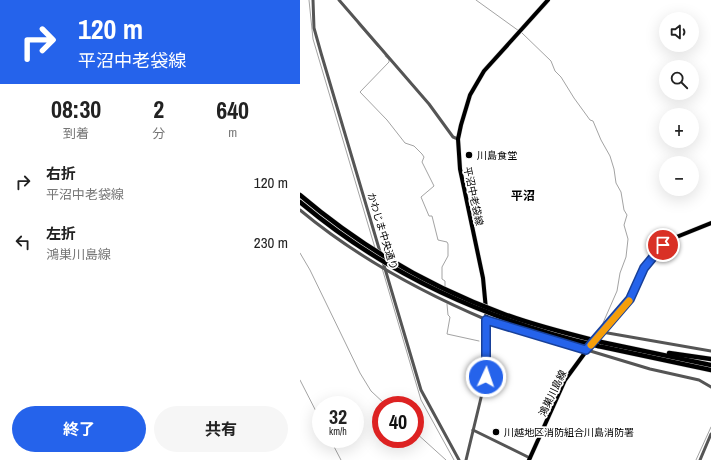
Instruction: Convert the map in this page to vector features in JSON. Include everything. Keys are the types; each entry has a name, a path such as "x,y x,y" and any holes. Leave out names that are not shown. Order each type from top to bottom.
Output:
{"highway":[{"path":"300,195 358,239 392,261 434,284 505,314 600,344 711,365"},
{"path":"300,202 372,255 448,296 483,311 527,327 702,368 711,372"},
{"path":"637,350 711,359"}],"main road":[{"name":"平沼中老袋線","path":"486,320 483,278 462,181 458,139 466,105 480,77 548,0"},
{"name":"鴻巣川島線","path":"529,459 565,380 586,350 630,299 644,268 663,245 674,237 711,223"},
{"path":"486,320 586,350"}],"street":[{"name":"かわじま中央通り","path":"313,0 314,28 421,390 459,460"},
{"path":"340,0 429,104 453,137 458,139"},
{"path":"300,210 335,237 386,270 486,320 486,377 466,460"},
{"path":"602,332 711,351"},
{"path":"586,350 699,380 711,387"},
{"path":"473,430 529,459"},
{"path":"700,460 711,434"}],"green space":[{"path":"496,377 501,384 492,395 486,391 490,383"}],"waterway":[{"path":"309,0 313,39 375,248"},
{"path":"476,0 519,31"},
{"path":"358,24 378,47"},
{"path":"522,33 551,61 555,71 561,77 590,120 593,121 610,156 616,183 621,192 624,210 627,215 624,225 628,239 626,257 620,273 617,291 603,323"},
{"path":"385,56 389,62 360,92 387,120 405,143 414,146 424,157 422,162 434,186 421,197 429,216 432,216 438,240 447,242 448,244 448,256 442,267 442,279 445,281 445,287"},
{"path":"300,253 310,270 360,373 371,391 376,396"},
{"path":"382,268 421,400 454,460"},
{"path":"447,304 448,315 450,317 447,334 479,341"},
{"path":"300,380 312,403"},
{"path":"696,460 711,427"},
{"path":"424,440 446,460"},
{"path":"335,448 341,460"}],"slow traffic":[{"path":"591,345 629,301"}],"place":[{"name":"川島食堂","path":"469,155"},
{"name":"川越地区消防組合川島消防署","path":"496,432"}],"district":[{"name":"平沼","path":"523,196"}],"route":[{"path":"486,377 486,320 586,350 633,295 644,268 663,245"}]}
